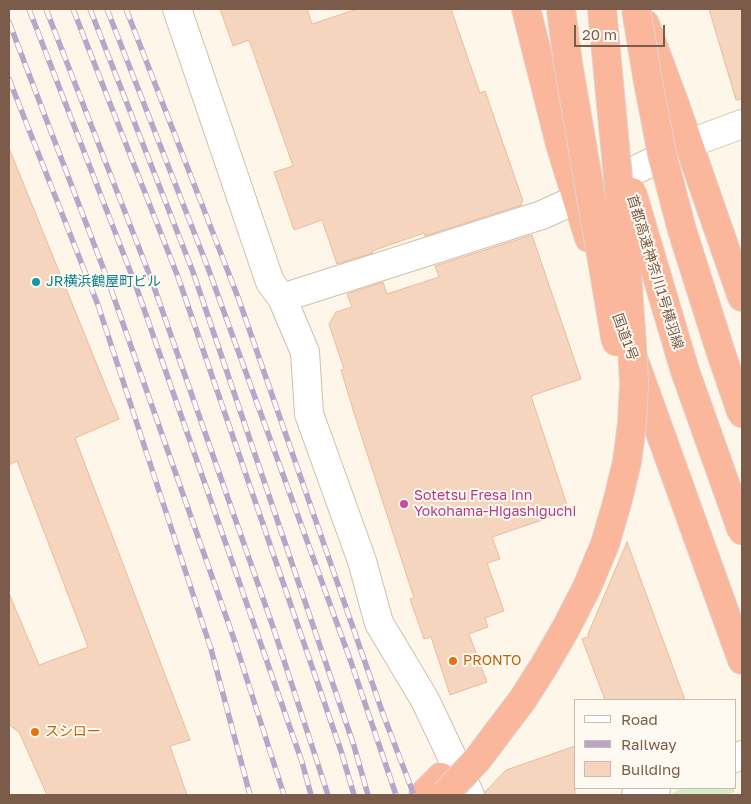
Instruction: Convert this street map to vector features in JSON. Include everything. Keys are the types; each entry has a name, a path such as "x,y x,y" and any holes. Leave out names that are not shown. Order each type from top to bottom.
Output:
{"highway":[{"name":"国道1号","path":"526,9 560,144 590,240 742,660"},
{"path":"423,795 460,756 489,721 527,667 554,622 574,582 591,540 604,501 614,460 619,423 617,351 568,63 561,9"},
{"name":"首都高速神奈川1号横羽線","path":"588,9 603,88 625,171 685,371 742,531"},
{"path":"444,795 476,760 512,714 544,666 566,628 605,544 627,462 634,384 632,345 602,9"},
{"path":"638,9 742,297"},
{"path":"638,9 648,82 662,154 682,230 742,414"}],"street":[{"path":"177,9 270,282 282,298 305,352 309,414 362,561 379,623 425,700 470,795"},
{"path":"282,298 542,215 577,200 688,144 742,124"},
{"path":"636,795 653,789"}],"green space":[{"path":"680,789 734,789 735,792 725,795 669,795"}],"building":[{"path":"220,9 307,9 312,24 357,9 451,9 480,93 485,91 523,201 521,202 522,205 425,236 424,233 372,251 373,253 337,264 322,220 294,230 274,172 293,166 249,40 233,46"},
{"path":"709,9 742,9 742,99 736,100"},
{"path":"9,148 119,419 75,438 190,740 170,746 187,795 47,795 19,732 9,725 9,593 39,665 88,647 17,461 9,465"},
{"path":"532,235 581,379 531,396 569,511 492,537 500,559 487,563 504,611 485,618 488,627 469,634 487,682 450,695 431,637 424,639 410,599 414,598 354,413 341,370 344,369 329,324 336,312 352,307 347,294 383,282 387,294 439,277 435,266"},
{"path":"627,542 685,699 605,699 582,639 589,636 588,634"},
{"path":"574,746 575,795 485,795 485,792 506,770"}],"railway":[{"path":"29,9 137,289 302,762 311,795"},
{"path":"46,9 153,284 273,627 328,795"},
{"path":"73,9 178,277 341,751 354,795"},
{"path":"90,9 193,272 354,746 368,795"},
{"path":"107,9 208,268 351,662 396,795"},
{"path":"126,9 239,300 383,714 414,795"},
{"path":"9,22 107,278 235,642 284,795"},
{"path":"9,79 98,305 211,649 250,795"}],"place":[{"name":"JR横浜鶴屋町ビル","path":"36,282"},
{"name":"Sotetsu Fresa Inn Yokohama-Higashiguchi","path":"404,504"},
{"name":"PRONTO","path":"453,661"},
{"name":"スシロー","path":"35,732"}]}
